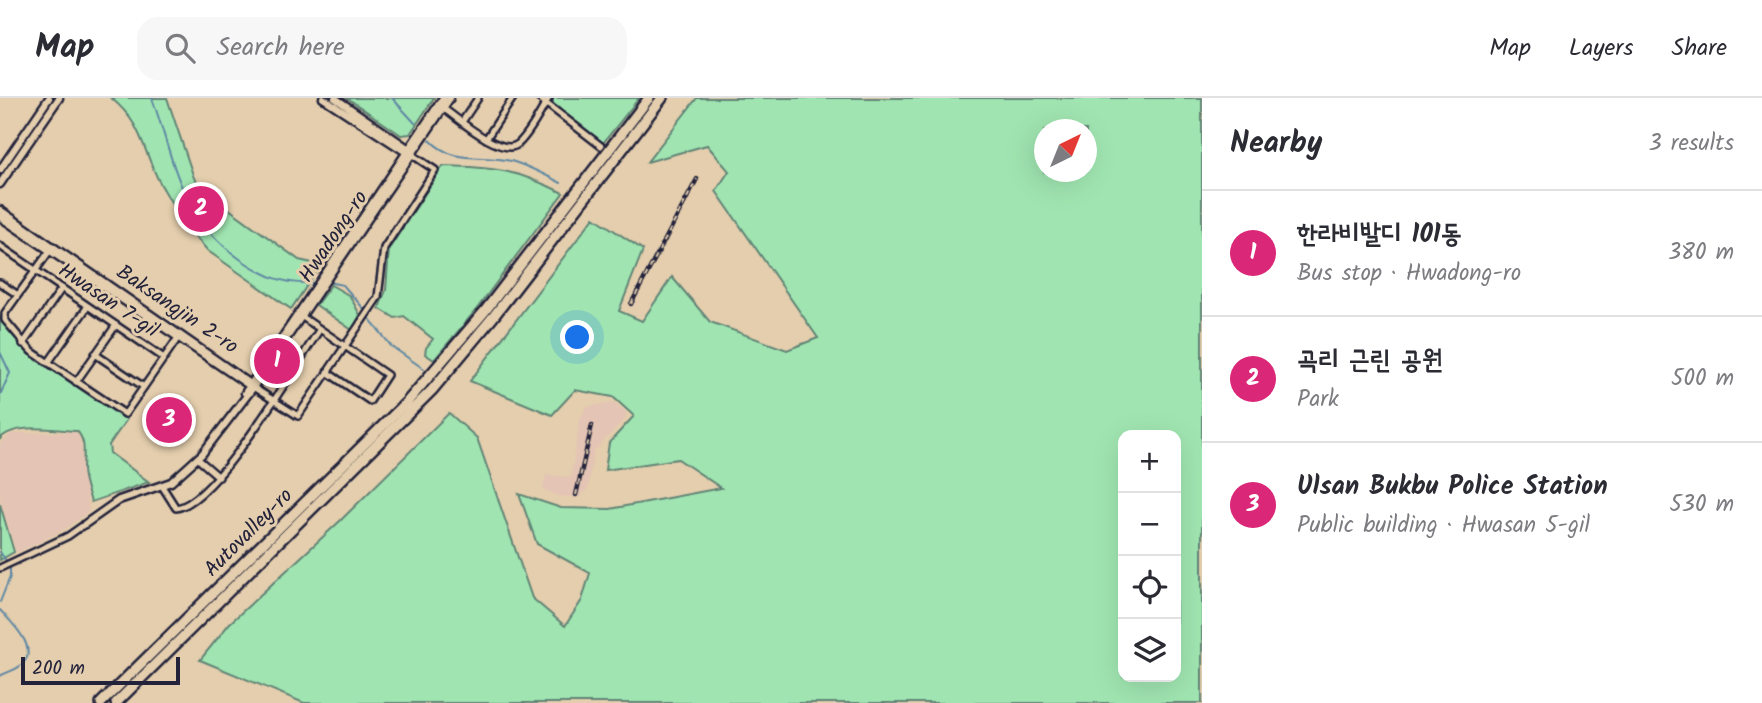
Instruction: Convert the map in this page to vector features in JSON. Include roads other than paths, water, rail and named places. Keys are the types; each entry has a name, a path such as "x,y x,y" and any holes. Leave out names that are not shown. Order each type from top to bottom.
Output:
{"highway":[{"path":"591,183 649,98"},
{"path":"571,207 662,98"},
{"name":"Autovalley-ro","path":"158,656 421,387 571,207"},
{"name":"Autovalley-ro","path":"101,703 136,677 432,390 571,207"},
{"name":"Autovalley-ro","path":"117,703 136,677"}],"street":[{"path":"0,170 49,98"},
{"path":"0,184 59,98"},
{"path":"250,385 298,416 378,297 384,248 435,170 323,98"},
{"path":"335,98 408,152"},
{"name":"Hwadong-ro","path":"5,565 68,536 119,500 162,486 198,459 317,288 443,98"},
{"name":"Hwadong-ro","path":"408,152 450,98"},
{"path":"462,122 478,98"},
{"path":"486,139 513,98"},
{"path":"539,98 548,100 601,146"},
{"path":"443,108 496,145 516,146 548,100"},
{"name":"Baksangjin 2-ro","path":"0,210 250,385"},
{"name":"Baksangjin 2-ro","path":"0,217 51,248"},
{"name":"Hwasan 7-gil","path":"0,246 164,358"},
{"path":"51,248 4,317 23,344 48,363 125,414 179,336"},
{"path":"0,283 18,295"},
{"path":"23,344 62,288"},
{"name":"Hwadong-ro","path":"250,385 301,316 317,288"},
{"path":"48,363 88,306"},
{"path":"301,316 387,375 370,401 327,372"},
{"path":"76,382 116,325"},
{"path":"162,486 173,506 180,508 219,477 320,329"},
{"path":"96,354 144,387"},
{"path":"198,459 219,477"}],"waterway":[{"path":"152,98 182,187 203,224 219,242 258,270 284,281 314,283"},
{"path":"392,98 415,123"},
{"path":"430,140 439,148 458,156 511,161 561,183"},
{"path":"327,282 343,285 364,309"},
{"path":"370,319 391,346 424,369"},
{"path":"0,352 10,373 0,395"},
{"path":"0,552 7,562"},
{"path":"0,602 10,577 10,567"},
{"path":"0,610 22,636 28,652 20,666 0,676"}],"railway":[{"path":"631,304 697,179"},
{"path":"576,495 592,425"}],"place":[{"name":"곡리 근린 공원","path":"201,209"},
{"name":"한라비발디 101동","path":"277,361"},
{"name":"Ulsan Bukbu Police Station","path":"169,420"}]}
